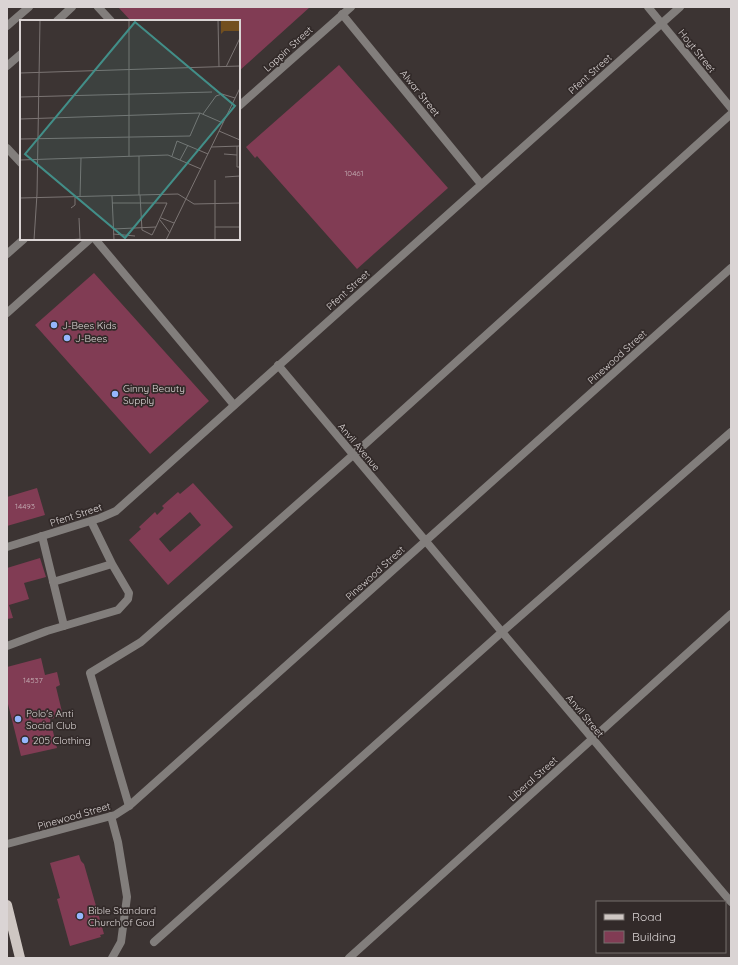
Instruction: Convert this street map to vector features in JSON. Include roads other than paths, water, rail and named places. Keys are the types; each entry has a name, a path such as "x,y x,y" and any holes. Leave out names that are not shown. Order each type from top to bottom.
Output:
{"main road":[{"path":"7,905 20,958"}],"street":[{"path":"7,26 29,7"},
{"path":"58,20 72,7"},
{"path":"98,7 110,20"},
{"name":"Lappin Street","path":"240,105 351,7"},
{"name":"Hoyt Street","path":"648,7 731,108"},
{"name":"Pfent Street","path":"7,547 91,521 116,511 680,7"},
{"name":"Alwar Street","path":"342,14 481,184"},
{"path":"7,66 20,55"},
{"path":"129,806 90,673 141,642 353,455 731,114"},
{"path":"7,148 20,162"},
{"path":"7,254 23,240"},
{"path":"7,313 90,240"},
{"path":"92,240 234,405"},
{"name":"Pinewood Street","path":"7,844 115,815 129,806 731,268"},
{"name":"Anvil Avenue","path":"278,365 425,542"},
{"path":"154,942 502,632 731,432"},
{"path":"7,646 64,626 118,610 128,599 129,593 112,564 91,521"},
{"path":"42,536 64,626"},
{"name":"Anvil Street","path":"425,542 731,902"},
{"path":"53,582 112,564"},
{"name":"Liberal Street","path":"349,958 731,614"},
{"path":"111,816 118,842 127,897 121,942 112,958"}],"place":[{"name":"J-Bees Kids","path":"54,325"},
{"name":"J-Bees","path":"67,338"},
{"name":"Ginny Beauty Supply","path":"115,394"},
{"name":"Polo's Anti Social Club","path":"18,719"},
{"name":"205 Clothing","path":"25,740"},
{"name":"Bible Standard Church of God","path":"80,916"}]}
